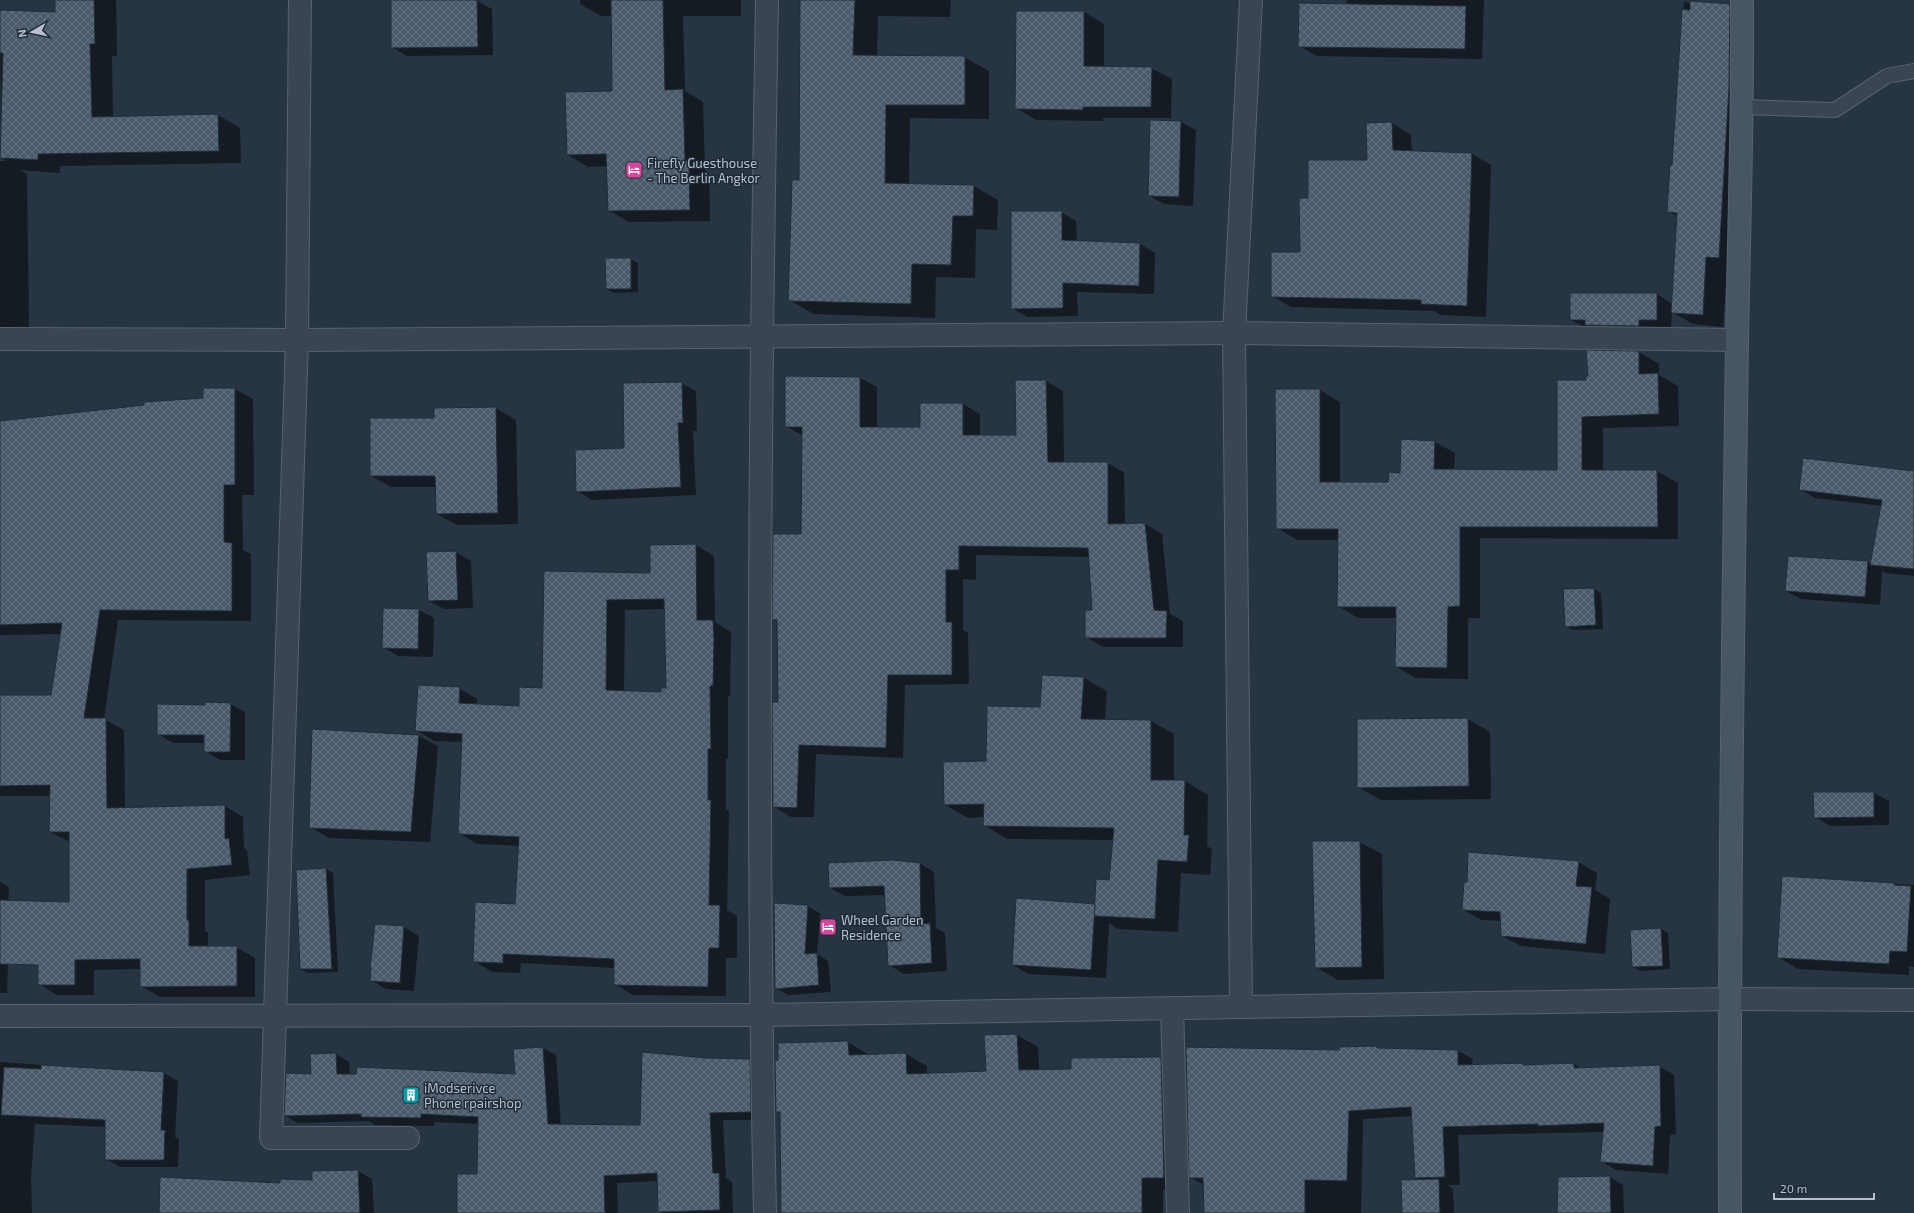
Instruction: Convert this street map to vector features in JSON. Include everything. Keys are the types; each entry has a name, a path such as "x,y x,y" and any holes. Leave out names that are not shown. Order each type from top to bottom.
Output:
{"street":[{"path":"300,0 297,340 271,1138 408,1138"},
{"path":"765,1213 761,1015 762,336 767,0"},
{"path":"1241,1007 1234,333 1251,0"},
{"path":"1730,1213 1729,999 1737,340 1742,106 1742,0"},
{"path":"0,339 297,340 1234,333 1737,340"},
{"path":"0,1016 275,1017 761,1015 1729,999 1914,1000"},
{"path":"1172,1008 1178,1213"}],"lane":[{"path":"1742,106 1835,110 1887,76 1914,71"}],"building":[{"path":"55,0 94,0 95,44 90,44 92,117 218,114 219,151 38,154 38,160 0,158 3,53 0,53 0,10 55,12"},
{"path":"391,0 477,0 478,47 391,48"},
{"path":"611,0 663,0 665,90 683,89 685,161 689,161 690,210 608,211 606,154 567,155 565,92 612,91"},
{"path":"800,0 855,0 853,55 965,56 965,105 886,105 885,183 974,185 973,216 953,216 951,265 912,264 911,304 788,301 792,180 799,180"},
{"path":"1690,1 1730,4 1729,87 1719,258 1706,257 1703,315 1671,313 1677,213 1667,212 1670,165 1672,165 1682,9 1690,10"},
{"path":"1299,3 1466,6 1465,49 1298,47"},
{"path":"1016,11 1084,11 1084,66 1152,67 1151,107 1083,107 1083,110 1015,109"},
{"path":"1150,120 1181,121 1179,197 1148,196"},
{"path":"1392,122 1393,150 1472,153 1467,306 1421,304 1421,300 1271,297 1271,252 1300,252 1299,198 1308,198 1308,160 1367,160 1366,123"},
{"path":"1011,211 1062,211 1062,240 1140,243 1139,286 1063,283 1063,308 1011,309"},
{"path":"605,258 631,258 631,289 606,289"},
{"path":"1570,293 1657,293 1657,320 1639,320 1639,326 1585,325 1585,320 1570,320"},
{"path":"1586,350 1639,351 1639,374 1658,373 1659,414 1582,417 1582,470 1657,470 1658,527 1460,527 1460,606 1448,607 1447,668 1395,667 1396,607 1337,607 1338,529 1276,529 1275,389 1320,389 1320,482 1388,482 1389,472 1400,473 1401,439 1435,441 1434,469 1557,470 1557,380 1586,380 1586,376 1588,376"},
{"path":"785,376 860,377 860,427 920,427 920,403 963,403 963,435 1016,435 1015,380 1046,380 1048,462 1108,462 1108,524 1145,523 1154,610 1167,611 1166,638 1085,638 1085,610 1092,610 1088,548 959,546 959,570 946,570 946,622 952,622 952,675 888,675 886,748 799,745 797,808 773,807 772,702 778,702 777,620 772,620 773,534 801,534 802,427 785,427"},
{"path":"682,382 683,423 678,423 681,487 576,492 575,450 624,448 623,383"},
{"path":"203,388 235,388 235,485 224,485 224,542 232,543 232,611 100,610 84,718 106,718 107,808 225,805 225,839 229,838 232,865 187,869 187,920 189,920 189,946 237,946 237,986 140,987 140,959 75,960 75,985 38,985 38,965 0,964 0,900 69,902 69,832 49,832 50,785 0,786 0,695 51,695 62,623 0,625 0,421 144,405 144,402 203,398"},
{"path":"496,407 498,513 436,514 435,476 370,476 370,418 434,418 434,408"},
{"path":"1803,458 1914,471 1914,569 1870,565 1882,500 1799,490"},
{"path":"696,544 697,620 713,620 713,686 710,686 711,749 708,749 708,800 711,800 709,905 720,905 719,948 709,948 708,987 614,985 614,959 503,954 503,963 473,962 475,902 515,904 519,837 458,834 462,734 415,731 418,685 460,687 459,703 519,706 519,687 542,688 544,571 650,573 650,545","holes":["664,599 666,688 661,688 661,692 606,690 607,600"]},
{"path":"456,551 458,600 428,601 426,552"},
{"path":"1788,556 1868,561 1865,597 1785,591"},
{"path":"1594,588 1596,625 1565,627 1563,589"},
{"path":"383,608 419,609 418,649 382,648"},
{"path":"1042,675 1084,677 1081,719 1151,720 1151,780 1185,780 1184,835 1189,835 1187,862 1158,860 1155,919 1094,916 1096,879 1109,880 1114,828 983,826 984,804 944,805 943,762 986,761 987,706 1040,707"},
{"path":"205,702 231,703 230,752 204,752 204,735 157,735 157,704 205,705"},
{"path":"1468,718 1469,786 1357,788 1357,719"},
{"path":"312,729 419,735 411,832 309,828"},
{"path":"1813,792 1874,792 1874,817 1814,818"},
{"path":"1312,841 1360,841 1362,967 1315,968"},
{"path":"1468,852 1579,861 1576,886 1592,887 1586,944 1501,936 1500,912 1462,910 1464,882 1467,882"},
{"path":"894,860 920,863 921,924 930,923 932,963 888,966 884,886 829,888 828,863"},
{"path":"326,868 332,969 300,969 296,870"},
{"path":"1782,876 1894,883 1894,885 1911,886 1907,952 1890,951 1889,964 1777,958"},
{"path":"1016,898 1095,904 1091,970 1012,965"},
{"path":"774,903 808,905 805,954 817,953 819,985 775,989"},
{"path":"375,924 404,926 400,983 370,981"},
{"path":"1661,928 1663,966 1632,967 1630,930"},
{"path":"1017,1034 1019,1070 1071,1069 1071,1058 1161,1057 1164,1178 1142,1178 1142,1213 781,1213 780,1112 776,1112 775,1061 778,1060 778,1043 848,1041 849,1055 906,1053 907,1074 986,1071 984,1035"},
{"path":"1376,1046 1377,1048 1458,1050 1458,1065 1574,1063 1574,1068 1660,1065 1661,1126 1655,1127 1653,1166 1600,1162 1604,1123 1538,1126 1538,1124 1443,1127 1445,1177 1415,1178 1411,1107 1349,1111 1347,1181 1305,1180 1305,1213 1204,1213 1203,1178 1189,1178 1186,1047 1339,1050 1339,1047"},
{"path":"543,1047 548,1124 640,1125 642,1052 706,1058 750,1059 751,1112 710,1113 713,1173 719,1173 720,1210 658,1212 657,1173 604,1176 605,1213 457,1213 457,1174 477,1174 478,1117 421,1114 421,1118 361,1117 361,1114 284,1116 286,1073 311,1074 310,1054 336,1053 337,1074 356,1074 357,1067 515,1074 513,1049"},
{"path":"41,1065 164,1072 161,1130 165,1130 164,1160 105,1160 105,1120 1,1115 4,1067 41,1069"},
{"path":"358,1170 360,1213 159,1213 160,1177 280,1183 280,1179 312,1180 312,1171"},
{"path":"1610,1176 1611,1213 1557,1213 1558,1177"},
{"path":"1439,1179 1440,1213 1402,1213 1401,1180"}],"place":[{"name":"Firefly Guesthouse - The Berlin Angkor","path":"634,170"},
{"name":"Wheel Garden Residence","path":"828,927"},
{"name":"iModserivce Phone rpairshop","path":"411,1095"}]}
